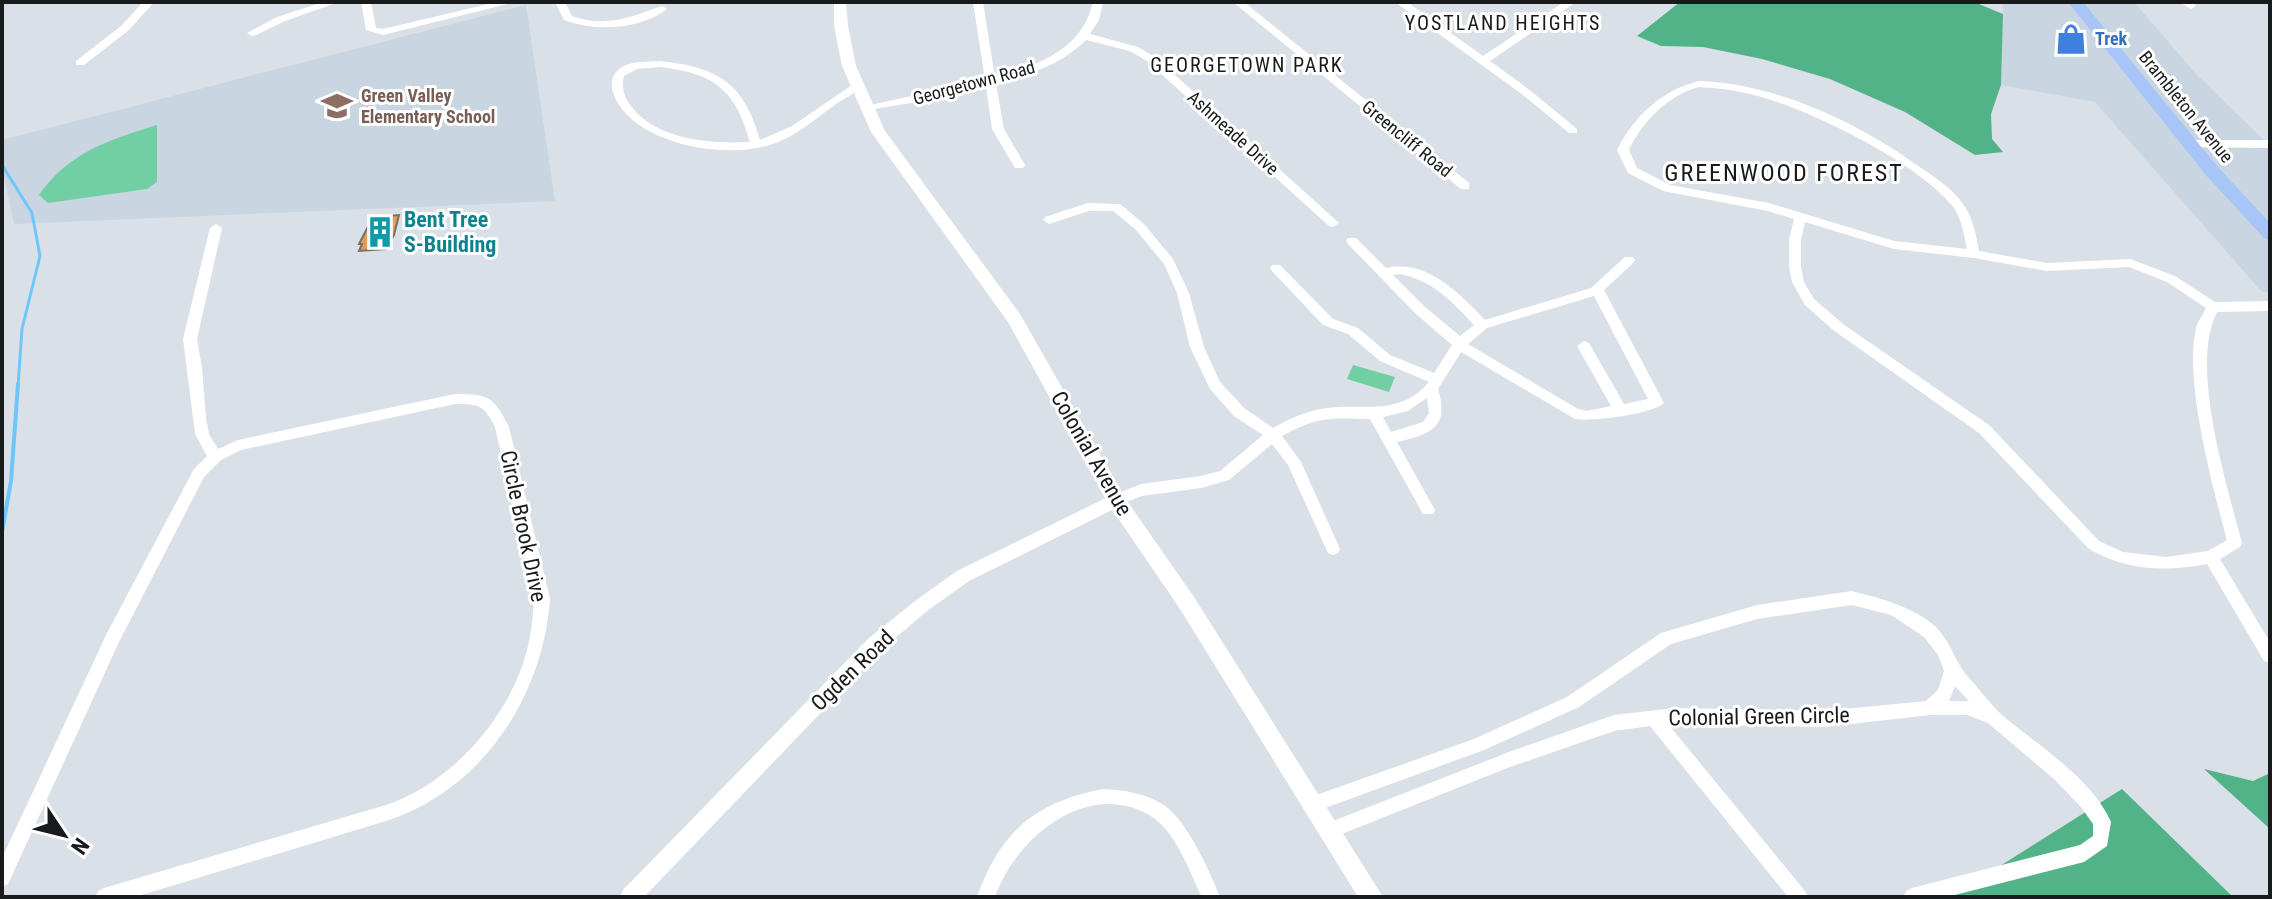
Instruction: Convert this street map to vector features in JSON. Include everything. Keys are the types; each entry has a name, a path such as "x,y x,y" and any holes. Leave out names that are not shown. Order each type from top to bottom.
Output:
{"main road":[{"name":"Colonial Avenue","path":"840,2 844,48 866,109 898,162 983,271 1014,318 1116,500 1187,603 1371,897"},
{"name":"Brambleton Avenue","path":"2075,2 2190,144 2270,234"}],"street":[{"path":"80,63 125,28 149,2"},
{"path":"252,33 298,12 334,2"},
{"path":"366,2 371,30 383,32 510,2"},
{"path":"560,2 568,18 593,24 629,21 662,9"},
{"path":"978,2 998,129 1019,165"},
{"path":"1084,36 1095,18 1098,2"},
{"name":"Greencliff Road","path":"1238,2 1465,186"},
{"path":"1400,2 1573,131"},
{"path":"1483,61 1571,2"},
{"name":"Georgetown Road","path":"866,109 991,80 1052,60 1084,36"},
{"name":"Ashmeade Drive","path":"1084,36 1134,49 1151,59 1333,223"},
{"path":"756,145 744,113 720,78 690,67 659,64 632,66 619,75 619,98 645,125 701,144 756,145 789,136 825,105 856,87"},
{"path":"1974,254 1968,227 1956,203 1919,173 1843,126 1752,90 1706,84 1687,87 1661,103 1626,142 1623,150 1627,163 1642,177 1667,188 1749,203 1885,243 2047,267 2130,263 2171,279 2213,307 2270,306"},
{"path":"2190,144 2270,144"},
{"path":"1049,220 1088,207 1106,205 1122,210 1140,227 1177,277 1197,347 1215,385 1239,412 1273,435 1294,462 1333,549"},
{"path":"1800,217 1795,240 1795,267 1798,282 1809,302 1838,327 1984,429 2094,545 2112,556 2139,564 2211,557 2235,543 2215,468 2200,357 2203,327 2213,307"},
{"path":"2,878 113,638 199,473 216,456 208,450 201,437 195,353 190,339 216,228"},
{"path":"1352,241 1421,311 1459,344 1575,414 1587,416 1657,403 1597,290"},
{"path":"1116,500 1152,487 1216,479 1239,465 1289,424 1317,415 1374,414 1403,407 1434,385 1459,344 1482,325 1597,290 1629,260"},
{"path":"1276,268 1323,318 1353,331 1385,358 1434,385"},
{"path":"1384,273 1405,269 1429,279 1482,325"},
{"path":"1584,346 1620,410"},
{"path":"1389,438 1420,432 1433,422 1437,412 1434,385"},
{"name":"Circle Brook Drive","path":"104,897 419,800 455,775 501,724 539,641 542,599 523,514 502,427 497,413 485,402 455,399 238,445 216,456"},
{"path":"1374,414 1428,510"},
{"name":"Ogden Road","path":"630,897 874,645 921,606 963,576 1116,500"},
{"path":"2211,557 2270,656"},
{"path":"1314,804 1478,745 1573,702 1667,638 1757,612 1852,598 1895,609 1930,632 1945,651 1952,671 1994,718 2060,773 2102,822 2101,840 2084,853 1912,897"},
{"path":"1930,708 1945,694 1952,671"},
{"name":"Colonial Green Circle","path":"1329,831 1601,727 1634,718 1825,719 1930,708 1967,708 1994,718"},
{"path":"1653,718 1799,897"},
{"path":"986,897 995,867 1017,840 1041,818 1068,804 1106,798 1138,802 1155,809 1169,820 1211,897"}],"shaded area":[{"path":"2003,2 2134,2 2196,74 2270,146 2270,292 2262,292 2095,102 2001,85"},
{"name":"Green Valley Elementary School","path":"526,5 555,201 14,224 2,168 2,140"}],"green space":[{"path":"1680,2 1974,2 2003,14 2001,85 1991,114 1992,139 2003,152 1975,155 1905,112 1830,79 1762,59 1703,47 1661,46 1637,36"},
{"path":"157,125 157,182 147,189 48,203 39,195 63,168 77,158 106,142"},
{"path":"1353,365 1395,377 1389,392 1347,379"},
{"path":"2204,769 2253,781 2270,773 2270,829"},
{"path":"2122,789 2233,897 1951,897"}],"building":[{"name":"Bent Tree S-Building","path":"399,215 394,235 386,249 359,251 362,244 359,244 373,217"}],"waterway":[{"path":"2,165 32,213 40,256 22,329 18,386"},
{"path":"2,532 11,481 18,384"}],"place":[{"name":"Trek","path":"2071,39"},
{"name":"Green Valley Elementary School","path":"337,106"},
{"name":"Bent Tree S-Building","path":"380,232"}],"district":[{"name":"YOSTLAND HEIGHTS","path":"1503,23"},
{"name":"GEORGETOWN PARK","path":"1247,65"},
{"name":"GREENWOOD FOREST","path":"1784,173"}]}
